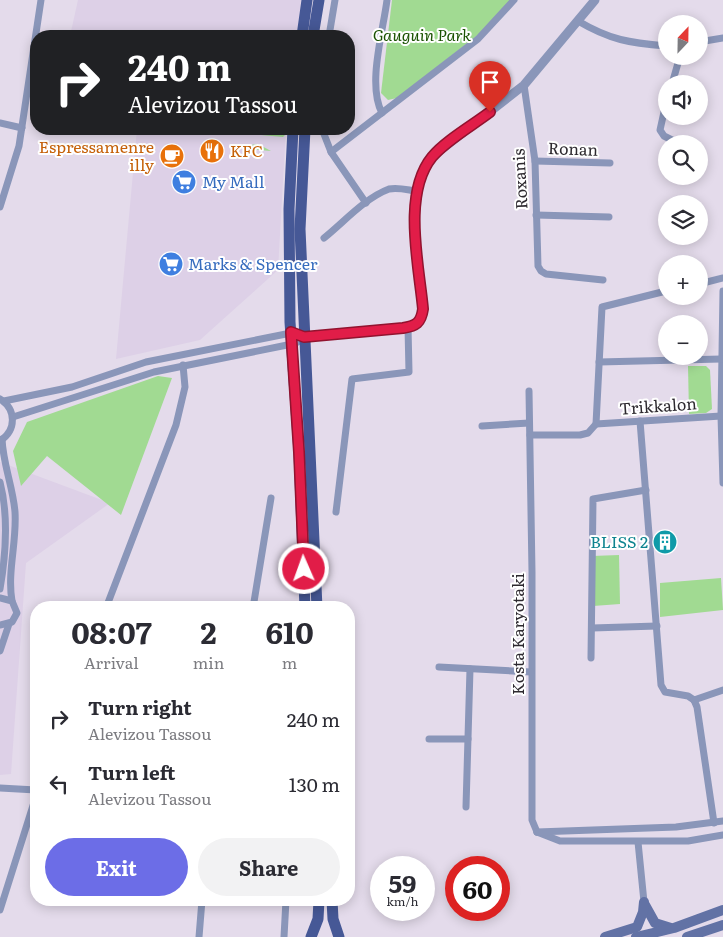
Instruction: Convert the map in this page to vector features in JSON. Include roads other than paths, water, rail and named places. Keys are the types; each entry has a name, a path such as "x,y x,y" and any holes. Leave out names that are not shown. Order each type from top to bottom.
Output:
{"main road":[{"path":"303,30 307,0"},
{"path":"314,30 319,0"},
{"path":"293,135 290,209 291,338 299,452 305,601"},
{"path":"305,135 300,229 317,601"},
{"path":"644,902 654,923 674,928"},
{"path":"604,937 626,932 637,926 643,912 644,902"},
{"path":"311,937 318,919 319,906"},
{"path":"332,906 333,919 339,937"},
{"path":"636,937 674,928 723,910"},
{"path":"687,937 723,925"}],"street":[{"path":"37,30 41,0"},
{"path":"330,30 335,0"},
{"path":"382,113 377,103 375,83 387,0"},
{"path":"355,134 478,39 514,0"},
{"path":"2,400 72,387 146,362 291,338 416,325 422,319 423,309 414,211 416,191 423,172 433,156 524,86 595,0"},
{"path":"578,21 599,34 619,41 658,45"},
{"path":"708,40 723,38"},
{"path":"0,208 22,128 30,74"},
{"name":"Roxanis","path":"524,86 535,161 540,271 546,274 603,280"},
{"path":"0,122 22,128"},
{"path":"324,135 331,152 366,203"},
{"path":"331,152 353,135"},
{"name":"Ronan","path":"535,161 610,163"},
{"path":"324,238 366,203 390,189 401,188 416,191"},
{"path":"536,215 609,218"},
{"path":"708,282 723,278"},
{"path":"723,291 721,359 723,483"},
{"path":"530,436 580,435 588,433 596,424 602,307 658,293"},
{"path":"336,512 352,379 409,372 408,327"},
{"path":"12,417 131,378 291,338"},
{"path":"599,362 721,359"},
{"path":"109,601 176,425 185,387 183,365"},
{"name":"Kosta Karyotaki","path":"529,391 532,820 537,832"},
{"path":"0,625 9,624 14,620 17,613 10,590 16,538 15,510 1,440 9,432 12,417 10,409 2,400"},
{"name":"Trikkalon","path":"596,424 721,416"},
{"path":"640,421 661,686 665,692 688,696 694,700 697,707 714,823"},
{"path":"482,426 529,423"},
{"path":"0,486 5,511 6,545 0,589"},
{"path":"591,658 593,499 646,490"},
{"path":"254,601 271,498"},
{"path":"0,598 12,601"},
{"path":"0,651 9,624"},
{"path":"592,628 657,626"},
{"path":"439,667 532,672"},
{"path":"466,807 470,669"},
{"path":"694,700 723,690"},
{"path":"429,739 468,739"},
{"path":"0,788 30,790"},
{"path":"0,910 30,815"},
{"path":"537,832 646,829 723,821"},
{"path":"537,832 560,841 688,841 723,835"},
{"path":"638,842 644,902"},
{"path":"199,937 202,906"},
{"path":"284,937 286,906"}],"place":[{"name":"KFC","path":"212,151"},
{"name":"Espressamenre illy","path":"172,156"},
{"name":"My Mall","path":"184,182"},
{"name":"Marks & Spencer","path":"171,264"},
{"name":"BLISS 2","path":"665,542"}],"park label":[{"name":"Gauguin Park","path":"422,35"}]}
